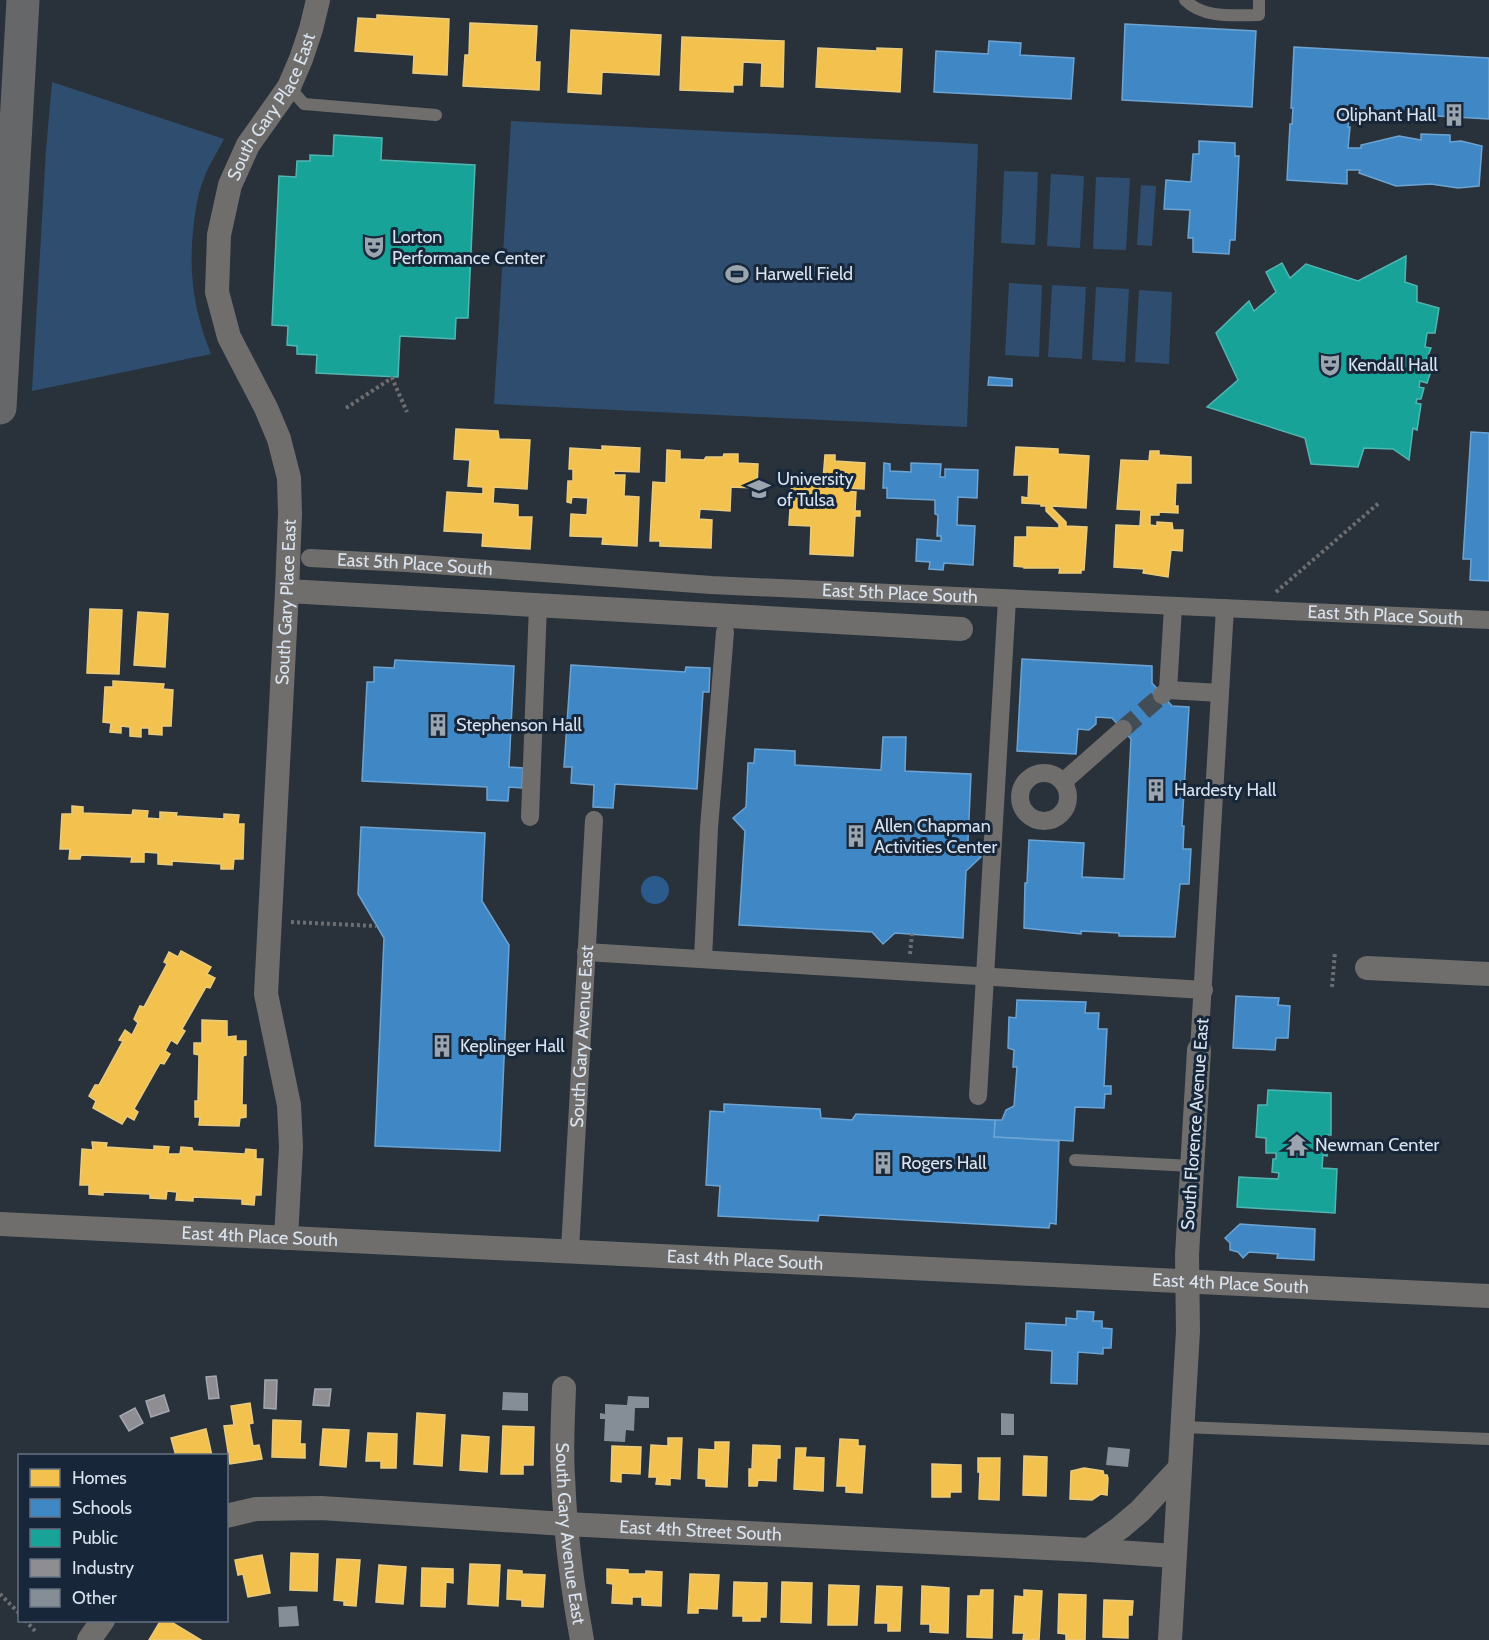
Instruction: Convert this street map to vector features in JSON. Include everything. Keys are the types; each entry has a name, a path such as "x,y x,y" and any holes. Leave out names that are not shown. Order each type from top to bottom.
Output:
{"main road":[{"path":"0,408 4,274 23,0"}],"street":[{"name":"South Gary Place East","path":"286,1238 291,1147 289,1105 266,994 287,591 289,478 279,439 266,408 229,337 218,292 219,235 230,185 248,145 289,87 311,29 318,0"},
{"name":"East 5th Place South","path":"310,558 711,585 1489,620"},
{"name":"East 5th Place South","path":"287,591 961,629"},
{"path":"978,1096 1007,599"},
{"path":"530,817 538,605"},
{"path":"1173,606 1165,693 1220,693"},
{"name":"South Florence Avenue East","path":"1170,1640 1188,1331 1187,1255 1225,608"},
{"path":"703,959 709,828 725,632"},
{"path":"1063,782 1123,729"},
{"path":"1036,774 1051,774 1063,782 1068,798 1066,806 1056,819 1047,821 1031,818 1025,812 1020,796 1025,783 1036,774"},
{"path":"995,796 1020,796"},
{"name":"South Gary Avenue East","path":"570,1250 594,820"},
{"path":"586,952 1204,990"},
{"path":"1367,968 1489,974"},
{"name":"East 4th Place South","path":"0,1224 1489,1296"},
{"name":"South Gary Avenue East","path":"564,1388 562,1473 565,1524 582,1640"},
{"path":"1089,1550 1140,1511 1179,1469"},
{"name":"East 4th Street South","path":"228,1516 256,1509 321,1508 565,1524 1174,1556"},
{"path":"89,1640 102,1622"}],"lane":[{"path":"1185,0 1193,8 1202,12 1259,15 1259,0"},
{"path":"289,87 304,104 436,115"},
{"path":"1075,1160 1192,1166"},
{"path":"1182,1427 1489,1440"}],"path":[{"path":"346,408 392,378 407,412"},
{"path":"1257,609 1380,502"},
{"path":"281,922 376,926"},
{"path":"1332,987 1335,952"},
{"path":"0,1594 18,1612"},
{"path":"27,1622 35,1631"}],"shaded area":[{"path":"52,82 224,139 201,186 192,240 192,273 196,305 211,354 32,391"},
{"name":"Harwell Field","path":"511,121 978,144 967,427 494,404"},
{"path":"1004,171 1038,172 1035,245 1001,243"},
{"path":"1051,174 1084,176 1080,248 1047,246"},
{"path":"1096,177 1130,178 1126,250 1093,249"},
{"path":"1141,185 1156,186 1152,246 1137,245"},
{"path":"1009,283 1042,285 1039,357 1005,355"},
{"path":"1052,285 1086,287 1082,359 1048,357"},
{"path":"1096,287 1129,289 1125,362 1092,360"},
{"path":"1139,290 1172,292 1169,364 1135,362"},
{"path":"655,876 665,880 669,890 665,900 655,904 645,900 641,890 645,880"}],"building: Homes":[{"path":"377,15 449,19 447,75 413,73 414,55 355,51 358,18 377,19"},
{"path":"470,23 537,26 535,62 540,62 539,90 463,86 465,55 469,55"},
{"path":"571,30 661,35 659,75 602,72 601,94 568,92"},
{"path":"682,37 784,41 783,87 761,86 762,63 743,62 742,85 733,85 733,92 680,90"},
{"path":"818,48 877,51 877,48 902,49 900,92 816,87"},
{"path":"456,429 498,431 499,439 530,440 527,489 494,487 493,503 518,505 518,517 532,517 530,549 482,546 483,533 444,531 447,492 483,494 483,487 468,486 470,460 454,459"},
{"path":"602,446 640,448 639,472 614,471 614,475 625,475 624,496 639,497 637,546 602,544 603,537 570,536 571,514 587,515 588,498 572,497 571,503 567,502 568,481 573,481 573,469 569,469 570,448 602,450"},
{"path":"1016,447 1058,449 1058,454 1089,456 1086,508 1052,506 1066,522 1066,526 1087,527 1084,570 1081,570 1081,573 1059,573 1060,568 1014,566 1015,537 1027,537 1027,527 1059,528 1059,524 1046,511 1046,506 1022,503 1022,497 1028,498 1029,475 1014,475"},
{"path":"667,450 680,451 680,459 704,460 706,457 738,454 738,463 758,464 757,488 731,487 730,511 700,509 699,519 712,520 711,548 660,546 660,541 650,541 653,482 666,483"},
{"path":"1150,451 1159,451 1159,455 1191,457 1191,483 1176,483 1175,506 1178,506 1178,513 1159,512 1159,515 1150,515 1150,525 1157,526 1157,522 1172,523 1173,530 1183,530 1182,551 1171,550 1168,577 1143,573 1144,569 1114,567 1116,525 1140,526 1141,510 1117,509 1121,460 1149,461"},
{"path":"825,455 835,455 835,461 865,463 864,489 844,488 844,491 856,492 855,511 860,511 860,516 855,516 853,556 810,554 811,526 789,525 792,478 823,480"},
{"path":"90,609 122,610 119,674 87,673"},
{"path":"138,612 168,614 165,667 134,665"},
{"path":"113,681 164,684 163,689 173,690 171,726 162,726 162,735 149,734 149,728 141,728 141,737 130,736 130,727 121,726 121,733 110,732 111,723 103,722 105,687 113,687"},
{"path":"72,806 83,807 83,813 132,815 133,810 148,811 147,818 160,819 160,812 177,813 176,816 224,819 224,814 239,815 238,824 244,824 243,859 234,859 233,869 221,869 221,864 172,861 172,865 158,864 158,853 144,852 144,862 131,862 132,857 81,855 80,859 69,859 70,849 60,849 62,814 72,814"},
{"path":"181,951 211,967 207,974 215,978 210,988 206,987 182,1029 185,1031 177,1044 171,1040 165,1051 170,1054 164,1064 160,1063 134,1109 138,1112 134,1120 127,1116 122,1124 93,1108 96,1101 89,1096 95,1085 99,1085 123,1041 119,1040 125,1030 132,1035 138,1023 134,1019 140,1006 144,1007 167,964 164,962 169,952 178,957"},
{"path":"202,1020 227,1021 227,1037 236,1036 236,1041 246,1041 246,1055 243,1056 242,1105 246,1105 246,1117 240,1118 239,1126 199,1125 200,1117 195,1117 195,1101 198,1101 199,1055 194,1054 194,1043 202,1043"},
{"path":"92,1142 107,1143 106,1147 154,1150 154,1146 169,1147 168,1154 180,1154 181,1147 192,1148 193,1151 245,1154 246,1149 256,1150 256,1159 263,1159 261,1195 255,1195 254,1205 242,1204 242,1199 193,1197 193,1201 176,1200 177,1192 167,1191 166,1199 150,1198 150,1194 103,1192 103,1195 89,1194 89,1185 80,1185 82,1149 93,1150"},
{"path":"250,1403 253,1423 249,1424 253,1446 259,1445 262,1459 230,1464 224,1426 234,1425 231,1406"},
{"path":"417,1413 445,1415 442,1466 414,1464"},
{"path":"273,1420 301,1421 300,1444 305,1444 305,1458 272,1457"},
{"path":"503,1426 534,1427 533,1465 523,1465 523,1474 501,1474"},
{"path":"206,1429 212,1454 175,1454 171,1438"},
{"path":"323,1429 349,1430 346,1467 320,1465"},
{"path":"368,1433 397,1434 396,1468 381,1468 381,1461 366,1461"},
{"path":"462,1435 489,1437 487,1472 460,1470"},
{"path":"668,1438 682,1438 680,1479 670,1478 670,1485 656,1484 657,1477 649,1477 651,1445 668,1446"},
{"path":"840,1439 858,1440 858,1446 865,1446 862,1493 846,1492 846,1486 837,1486"},
{"path":"715,1442 729,1442 727,1487 706,1486 706,1479 698,1478 699,1449 715,1450"},
{"path":"753,1445 780,1446 776,1481 758,1480 757,1486 749,1486"},
{"path":"612,1446 641,1447 640,1474 621,1473 621,1482 611,1481"},
{"path":"796,1448 806,1448 805,1457 824,1458 823,1491 794,1489"},
{"path":"1024,1456 1047,1457 1046,1496 1023,1495"},
{"path":"978,1458 1000,1458 999,1500 979,1499"},
{"path":"932,1464 961,1465 961,1492 950,1492 950,1497 932,1497"},
{"path":"1084,1468 1103,1471 1104,1475 1107,1475 1107,1495 1101,1494 1092,1500 1070,1499 1071,1471"},
{"path":"291,1553 318,1554 317,1591 290,1590"},
{"path":"262,1555 270,1593 248,1597 243,1574 238,1575 235,1560"},
{"path":"337,1559 360,1560 356,1606 344,1605 344,1601 334,1600"},
{"path":"470,1564 500,1565 498,1606 468,1604"},
{"path":"379,1565 406,1567 403,1604 376,1602"},
{"path":"422,1568 453,1569 453,1583 446,1582 445,1607 421,1606"},
{"path":"607,1569 628,1570 628,1574 646,1574 646,1571 662,1572 661,1606 642,1605 642,1597 632,1597 632,1604 612,1603 613,1584 607,1583"},
{"path":"508,1570 522,1571 522,1574 545,1575 543,1607 522,1606 522,1600 507,1599"},
{"path":"690,1574 719,1575 717,1609 698,1608 698,1613 688,1613"},
{"path":"734,1582 767,1583 766,1617 760,1617 760,1621 743,1621 743,1616 733,1616"},
{"path":"782,1582 812,1583 811,1623 781,1622"},
{"path":"829,1585 859,1586 857,1625 828,1625"},
{"path":"877,1586 902,1587 900,1631 888,1631 888,1623 875,1623"},
{"path":"922,1586 949,1588 948,1633 930,1632 930,1624 921,1624"},
{"path":"981,1590 993,1590 992,1638 967,1637 968,1596 980,1596"},
{"path":"1024,1590 1042,1591 1039,1640 1023,1640 1024,1633 1013,1633 1015,1596 1024,1597"},
{"path":"1059,1594 1086,1595 1085,1640 1066,1640 1066,1634 1058,1633"},
{"path":"1104,1600 1133,1601 1132,1615 1128,1615 1128,1638 1103,1637"},
{"path":"160,1622 171,1622 201,1640 149,1640"}],"building: Schools":[{"path":"1125,24 1256,31 1252,107 1122,100"},
{"path":"989,41 1021,43 1020,55 1074,58 1071,99 934,92 936,51 988,54"},
{"name":"Oliphant Hall","path":"1294,47 1489,58 1489,119 1350,111 1348,127 1350,127 1348,148 1361,148 1361,145 1399,136 1421,140 1421,134 1450,135 1450,142 1461,141 1482,146 1479,186 1458,188 1431,184 1396,186 1359,173 1360,170 1347,170 1347,184 1287,180 1293,108 1291,108"},
{"path":"1199,141 1235,143 1235,156 1239,156 1235,240 1230,240 1229,254 1193,252 1193,238 1188,238 1190,210 1164,209 1166,180 1191,182 1193,154 1199,154"},
{"path":"989,377 1012,379 1012,386 988,385"},
{"path":"1471,432 1489,433 1489,581 1470,580 1471,559 1463,559"},
{"path":"884,463 890,464 890,471 911,472 911,463 941,464 940,477 945,477 945,469 978,470 977,498 958,497 957,525 975,526 973,565 944,563 943,570 929,569 930,562 916,561 917,539 941,541 941,536 937,536 938,515 935,514 935,500 887,498 887,488 883,488"},
{"name":"Hardesty Hall","path":"1022,659 1152,666 1152,683 1172,706 1189,707 1182,826 1184,826 1183,849 1191,849 1189,884 1180,884 1175,937 1119,936 1119,933 1081,931 1081,934 1024,928 1029,840 1084,843 1082,877 1124,879 1131,739 1112,718 1096,717 1096,724 1089,730 1078,729 1076,754 1017,751"},
{"name":"Stephenson Hall","path":"395,660 514,666 509,767 523,768 522,788 509,787 508,801 487,800 487,787 362,781 367,682 374,682 374,667 394,668"},
{"path":"571,665 685,672 686,667 710,668 709,692 703,692 697,789 615,784 613,808 593,807 594,785 571,783 572,767 564,767"},
{"name":"Allen Chapman Activities Center","path":"883,737 906,737 905,771 971,774 968,841 981,857 966,871 963,938 895,933 883,944 872,932 739,925 745,831 733,818 746,807 748,763 754,763 755,749 795,751 795,765 881,770"},
{"name":"Keplinger Hall","path":"361,827 485,833 482,901 509,945 500,1151 375,1146 384,938 358,894"},
{"path":"1236,996 1279,998 1278,1005 1290,1006 1288,1038 1276,1038 1275,1050 1233,1048"},
{"path":"1017,1000 1086,1002 1085,1013 1099,1013 1098,1029 1107,1029 1104,1086 1111,1086 1111,1094 1105,1094 1104,1108 1075,1107 1073,1141 994,1137 995,1120 1002,1120 1006,1110 1014,1106 1017,1067 1013,1067 1014,1050 1008,1048 1009,1017 1016,1018"},
{"name":"Rogers Hall","path":"724,1104 820,1109 821,1118 852,1120 856,1114 995,1120 994,1137 1059,1141 1056,1224 1050,1223 1049,1228 819,1215 818,1221 718,1216 720,1186 706,1185 710,1111 724,1112"},
{"path":"1240,1224 1315,1229 1314,1260 1277,1258 1278,1254 1249,1252 1243,1258 1238,1252 1230,1250 1230,1243 1225,1238"},
{"path":"1077,1311 1094,1312 1093,1321 1102,1321 1102,1328 1112,1329 1111,1348 1103,1348 1103,1354 1078,1352 1077,1384 1051,1383 1052,1351 1025,1349 1026,1323 1066,1325 1066,1318 1077,1319"}],"building: Public":[{"name":"Lorton Performance Center","path":"334,135 382,138 381,160 475,165 468,318 456,318 455,339 400,336 398,377 316,373 317,355 297,354 297,346 287,345 288,326 272,325 279,176 296,177 297,161 310,161 310,155 333,156"},
{"name":"Kendall Hall","path":"1406,256 1405,282 1417,286 1417,302 1439,308 1435,333 1427,333 1425,347 1431,348 1427,358 1430,360 1427,370 1431,371 1427,383 1420,381 1419,387 1424,388 1421,399 1417,399 1416,403 1421,404 1417,430 1413,428 1409,460 1393,449 1364,448 1358,467 1311,464 1305,438 1207,407 1238,380 1216,333 1249,301 1254,311 1276,292 1266,272 1282,263 1290,278 1306,264 1358,281"},
{"name":"Newman Center","path":"1268,1090 1331,1093 1331,1135 1328,1135 1327,1156 1323,1155 1322,1168 1337,1169 1335,1213 1237,1207 1239,1177 1278,1179 1279,1173 1272,1172 1276,1153 1266,1153 1266,1138 1256,1137 1258,1105 1267,1105"}],"building: Industry":[{"path":"216,1376 219,1398 209,1399 206,1377"},
{"path":"265,1380 277,1380 276,1409 264,1408"},
{"path":"315,1389 331,1389 329,1406 313,1405"},
{"path":"164,1395 169,1411 151,1417 146,1401"},
{"path":"135,1408 143,1423 129,1431 120,1416"}],"building: Other":[{"path":"503,1392 528,1393 528,1411 502,1410"},
{"path":"628,1396 649,1397 649,1408 635,1408 634,1431 626,1430 625,1442 604,1441 605,1419 600,1419 600,1413 605,1414 605,1404 627,1405"},
{"path":"1001,1413 1014,1414 1014,1435 1001,1435"},
{"path":"1108,1447 1130,1449 1128,1467 1106,1465"},
{"path":"297,1606 299,1626 279,1627 278,1607"}],"tunnel":[{"path":"1123,729 1162,695"}],"place":[{"name":"Oliphant Hall","path":"1454,115"},
{"name":"Lorton Performance Center","path":"374,247"},
{"name":"Harwell Field","path":"737,274"},
{"name":"Kendall Hall","path":"1330,365"},
{"name":"University of Tulsa","path":"759,489"},
{"name":"Stephenson Hall","path":"438,725"},
{"name":"Hardesty Hall","path":"1156,790"},
{"name":"Allen Chapman Activities Center","path":"856,836"},
{"name":"Keplinger Hall","path":"442,1046"},
{"name":"Newman Center","path":"1297,1145"},
{"name":"Rogers Hall","path":"883,1163"}]}
